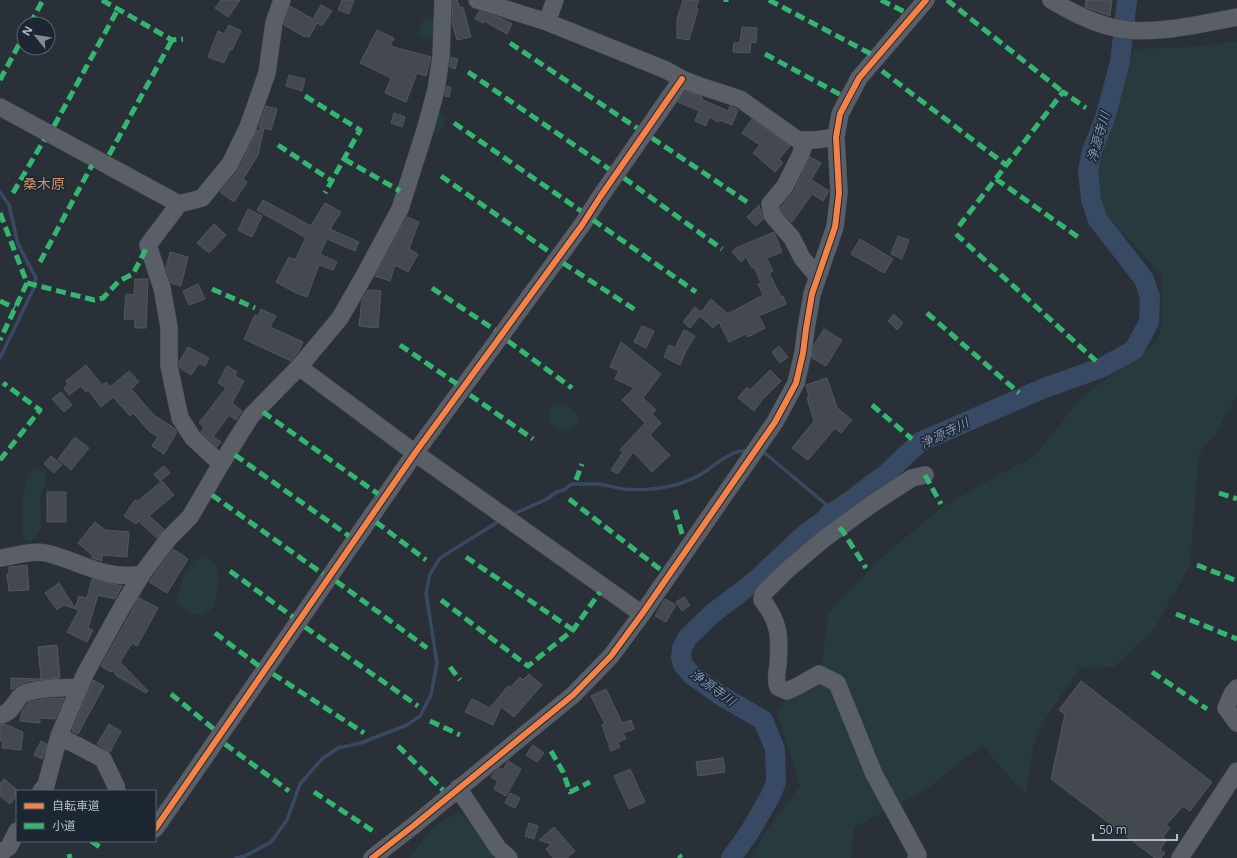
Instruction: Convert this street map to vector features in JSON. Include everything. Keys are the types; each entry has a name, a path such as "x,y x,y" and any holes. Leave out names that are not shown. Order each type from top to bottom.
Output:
{"street":[{"path":"220,464 193,438 180,418 169,366 169,327 162,288 148,245 179,204 202,198 230,164 248,127 267,74 274,23 282,0"},
{"path":"43,790 46,785 59,736 85,674 142,574 169,538 190,517 220,464 251,416 298,367 340,318 400,209 436,90 441,57 443,0"},
{"path":"477,0 546,22 666,70 682,79 740,99 798,140 816,140 836,137"},
{"path":"546,22 555,0"},
{"path":"372,858 573,695 611,656 642,614 775,422 796,383 803,353 812,294 835,227 839,193 836,137 840,114 859,78 926,0"},
{"path":"1051,0 1082,17 1116,28 1139,30 1186,27 1237,17"},
{"path":"156,828 415,453 582,225 682,79"},
{"path":"0,107 179,204"},
{"path":"806,140 786,186 770,204 772,215 792,238 802,258 818,277"},
{"path":"298,367 415,453 642,614"},
{"path":"916,858 918,855 874,774 837,683 819,674 787,691 778,686 776,681 779,635 771,612 762,600 763,594 786,571 825,538 872,504 912,478 925,475"},
{"path":"0,558 32,552 45,553 104,574 130,576 142,574"},
{"path":"0,715 4,715 15,705 20,696 24,693 46,689 80,688"},
{"path":"1237,688 1232,694 1226,708 1237,723"},
{"path":"59,736 103,759 117,790"},
{"path":"1180,858 1237,771"},
{"path":"458,788 498,848 509,858"},
{"path":"0,853 9,847 16,833"}],"green space":[{"path":"427,18 435,22 434,32 429,40 422,39 418,34 422,22"},
{"path":"1237,41 1237,395 1215,435 1199,453 1190,565 1155,628 1115,667 1080,668 1046,718 1033,746 1026,796 982,745 928,788 854,828 851,858 752,858 764,834 800,786 777,712 787,696 820,682 828,613 878,561 943,506 1034,456 1083,396 1155,343 1162,327 1162,276 1094,202 1101,141 1124,85 1134,49 1204,46"},
{"path":"438,111 445,115 445,125 440,131 433,132"},
{"path":"561,404 571,407 579,419 577,425 568,432 559,429 552,424 549,417 551,407"},
{"path":"35,468 44,469 46,474 46,482 40,502 41,527 33,541 24,540 22,513 24,491 30,474"},
{"path":"207,556 213,561 218,572 215,606 204,615 191,613 182,608 176,601 178,590 186,572 193,562 201,557"},
{"path":"460,812 504,858 409,858 435,825"}],"building":[{"path":"221,0 240,0 228,17 215,8"},
{"path":"342,0 354,0 349,14 338,10"},
{"path":"457,0 460,8 463,7 471,37 457,40 452,23 453,1"},
{"path":"683,0 699,0 696,8 698,9 689,40 677,38 677,19"},
{"path":"1086,0 1112,0 1110,16 1085,7"},
{"path":"321,5 332,11 322,26 317,23 309,37 303,36 284,25 290,6 313,19"},
{"path":"479,11 501,18 512,24 507,34 484,21 483,23 475,19"},
{"path":"229,25 241,31 232,50 230,49 224,63 208,57 218,31 224,34"},
{"path":"742,27 757,28 756,43 751,42 750,53 733,52 734,43 740,43"},
{"path":"377,30 394,38 390,46 431,57 426,76 417,73 406,102 385,93 391,78 360,63"},
{"path":"451,57 458,59 455,69 450,67"},
{"path":"289,75 305,79 302,91 286,86"},
{"path":"447,86 451,87 449,97 445,96"},
{"path":"686,91 702,97 701,99 728,111 730,106 738,110 732,125 719,120 718,122 709,117 706,126 695,121 699,111 678,102"},
{"path":"266,106 277,109 271,130 264,128 258,155 243,179 247,182 234,202 220,192 239,169 257,130 259,131 261,127 259,127"},
{"path":"394,113 405,117 402,127 391,123"},
{"path":"752,119 790,146 779,159 783,163 775,172 753,153 760,145 742,133"},
{"path":"810,157 821,163 811,180 829,191 823,201 812,194 792,222 781,211 781,207 794,191"},
{"path":"263,200 311,226 325,203 341,212 330,229 359,242 355,251 327,239 320,254 337,262 333,270 319,265 307,297 276,282 289,257 295,260 306,238 257,210"},
{"path":"759,205 763,219 756,226 747,217"},
{"path":"248,209 262,216 252,237 238,230"},
{"path":"407,217 419,222 409,249 418,254 408,272 395,265 390,281 375,276"},
{"path":"214,224 226,235 209,253 197,243"},
{"path":"774,232 782,252 767,258 773,271 769,273 781,297 783,296 786,304 759,316 765,328 748,337 746,334 729,342 719,322 713,328 700,316 690,328 683,322 695,307 701,312 711,299 728,314 763,295 758,284 761,283 754,267 752,268 746,257 741,262 732,252 736,248"},
{"path":"898,236 909,240 902,259 891,254"},
{"path":"860,239 893,259 884,273 851,254"},
{"path":"170,252 188,257 181,286 171,283 166,268"},
{"path":"135,279 148,279 146,328 135,328 135,319 124,319 126,294 134,295"},
{"path":"198,284 205,299 189,305 183,291"},
{"path":"368,290 381,291 378,328 359,326 362,299"},
{"path":"261,309 276,316 270,327 303,342 299,351 291,361 244,339 255,315 258,316"},
{"path":"894,314 903,323 897,330 888,321"},
{"path":"642,326 654,331 646,348 634,342"},
{"path":"824,329 842,340 826,366 812,358 814,345"},
{"path":"684,330 695,336 680,365 664,357 669,345 675,348"},
{"path":"621,342 661,374 643,398 656,410 652,414 661,423 650,435 670,455 652,472 633,452 618,474 611,470 623,452 620,450 645,423 622,400 634,388 615,379 619,371 610,367"},
{"path":"779,346 788,357 780,363 772,352"},
{"path":"188,347 209,358 205,366 199,363 191,375 180,368 179,365 179,362"},
{"path":"86,365 102,385 106,382 110,387 129,371 139,382 131,389 154,415 174,428 177,432 164,454 152,446 158,437 149,431 133,413 130,416 113,397 101,407 88,390 86,392 81,386 69,395 64,388 68,384 66,381"},
{"path":"227,366 237,372 235,376 244,381 232,403 242,411 236,420 229,415 213,437 221,442 217,447 201,432 204,427 199,423 226,388 218,383"},
{"path":"770,370 781,381 762,400 754,411 738,398 747,387 750,390"},
{"path":"827,378 837,408 852,420 841,433 835,428 808,460 792,448 814,421 807,398 809,397 806,385"},
{"path":"61,392 72,405 64,412 52,399"},
{"path":"75,437 89,448 71,470 58,459"},
{"path":"51,456 62,465 54,473 44,464"},
{"path":"164,466 170,473 160,481 154,474"},
{"path":"162,481 174,495 149,516 164,529 157,538 138,521 136,524 124,516 135,500 138,501"},
{"path":"47,492 66,492 66,522 47,522"},
{"path":"95,522 105,530 129,532 127,557 102,555 102,561 92,558 92,555 78,543"},
{"path":"173,549 188,559 167,593 149,582"},
{"path":"27,565 29,590 9,591 7,574 9,574 9,567"},
{"path":"92,579 122,586 115,599 98,595 88,628 93,630 87,642 67,632 79,610 64,605 57,610 45,593 59,583 75,608 79,596 87,598"},
{"path":"684,597 690,605 682,611 676,602"},
{"path":"139,598 158,608 137,646 132,643 120,662 148,691 146,693 117,676 112,670 111,672 101,666"},
{"path":"665,599 676,605 666,622 655,616"},
{"path":"57,645 60,678 29,681 11,689 11,678 41,679 38,647"},
{"path":"529,674 542,685 514,717 501,707 493,725 465,712 472,699 490,708 508,686 510,688 520,677 523,680"},
{"path":"93,680 104,686 78,734 72,731"},
{"path":"1081,681 1212,782 1190,811 1183,806 1166,825 1170,828 1163,837 1167,840 1160,849 1165,853 1161,858 1155,858 1051,779 1065,714 1059,710"},
{"path":"606,689 622,723 631,720 634,729 623,733 626,739 618,742 620,747 611,751 602,725 605,724 591,696"},
{"path":"64,698 55,719 40,718 40,723 20,721 22,711 29,702"},
{"path":"5,724 23,732 21,750 2,748 3,741 0,741 0,725"},
{"path":"109,724 121,731 110,752 97,744"},
{"path":"41,741 47,744 42,759 34,755"},
{"path":"533,745 544,753 537,762 526,755"},
{"path":"723,758 725,772 698,776 696,762"},
{"path":"508,761 521,769 506,796 494,789 498,781 491,777 499,768 503,770"},
{"path":"630,769 645,802 629,809 614,776"},
{"path":"4,779 16,789 15,798 10,804 0,796 0,784"},
{"path":"510,793 520,798 515,808 505,803"},
{"path":"529,823 538,826 534,839 525,836"},
{"path":"554,827 575,851 567,858 553,858 546,849 551,844 539,840"}],"waterway":[{"name":"浄源寺川","path":"731,858 749,833 771,795 776,782 775,749 763,720 720,695 692,675 683,665 681,657 682,648 688,637 712,614 755,581 805,534 827,518 829,514 839,509 886,474 920,442 1042,389 1103,367 1134,350 1149,322 1150,297 1144,279 1098,220 1091,200 1088,170 1092,151 1105,118 1120,62 1127,0"},
{"path":"0,192 9,205 18,244 36,278 33,290 0,358"},
{"path":"511,515 545,500 557,492 566,489 571,484 598,484 632,490 661,488 698,476 734,453 749,451"},
{"path":"759,453 766,454 834,511"},
{"path":"236,858 245,856 271,842 287,820 300,784 322,759 338,748 361,743 407,725 420,716 431,695 437,663 426,593 430,574 440,558 501,520"}],"marked path":[{"path":"34,16 43,0"},
{"path":"102,0 172,40 183,39"},
{"path":"769,0 871,54"},
{"path":"881,0 905,12"},
{"path":"947,0 1063,92"},
{"path":"54,126 118,9"},
{"path":"109,155 172,40"},
{"path":"510,43 637,128"},
{"path":"0,80 16,50"},
{"path":"765,54 841,95"},
{"path":"882,71 1006,165"},
{"path":"468,72 609,169"},
{"path":"959,226 1063,92 1086,108"},
{"path":"305,96 360,130 325,193"},
{"path":"454,123 581,211"},
{"path":"652,138 747,202"},
{"path":"13,193 44,140"},
{"path":"278,145 332,181"},
{"path":"344,159 400,191"},
{"path":"40,262 92,165"},
{"path":"441,176 551,253"},
{"path":"624,178 722,249"},
{"path":"996,179 1078,237"},
{"path":"0,213 27,283 0,340"},
{"path":"593,220 696,292"},
{"path":"956,234 1096,361"},
{"path":"27,283 94,300 103,298 119,281 133,274 148,245"},
{"path":"563,263 637,311"},
{"path":"432,288 495,330"},
{"path":"212,289 255,308"},
{"path":"0,301 15,308"},
{"path":"927,313 1019,393"},
{"path":"508,341 572,388"},
{"path":"400,345 457,384"},
{"path":"0,460 40,410 3,383"},
{"path":"470,395 533,439"},
{"path":"872,405 912,439"},
{"path":"263,412 378,494"},
{"path":"235,455 349,536"},
{"path":"576,480 582,464"},
{"path":"925,475 941,504"},
{"path":"1219,493 1237,499"},
{"path":"212,495 323,574"},
{"path":"569,499 661,570"},
{"path":"675,510 683,537"},
{"path":"376,522 426,560"},
{"path":"839,528 842,530 866,568"},
{"path":"466,557 573,630"},
{"path":"1197,565 1237,581"},
{"path":"230,571 293,617"},
{"path":"336,581 427,648"},
{"path":"441,600 528,666 573,630 600,592"},
{"path":"1176,614 1237,639"},
{"path":"305,627 418,706"},
{"path":"215,633 259,666"},
{"path":"450,667 460,680"},
{"path":"1152,672 1207,709"},
{"path":"273,674 364,733"},
{"path":"171,694 215,730"},
{"path":"430,721 460,735"},
{"path":"225,744 289,791"},
{"path":"398,746 443,790"},
{"path":"551,751 563,772 570,792 590,782"},
{"path":"314,792 376,833"},
{"path":"92,842 103,849"},
{"path":"69,854 70,858"}],"cycle path":[{"path":"372,858 573,695 611,656 642,614 775,422 796,383 803,353 812,294 835,227 839,193 836,137 840,114 859,78 926,0"},
{"path":"156,828 415,453 582,225 682,79"}],"district":[{"name":"桑木原","path":"44,184"}]}
